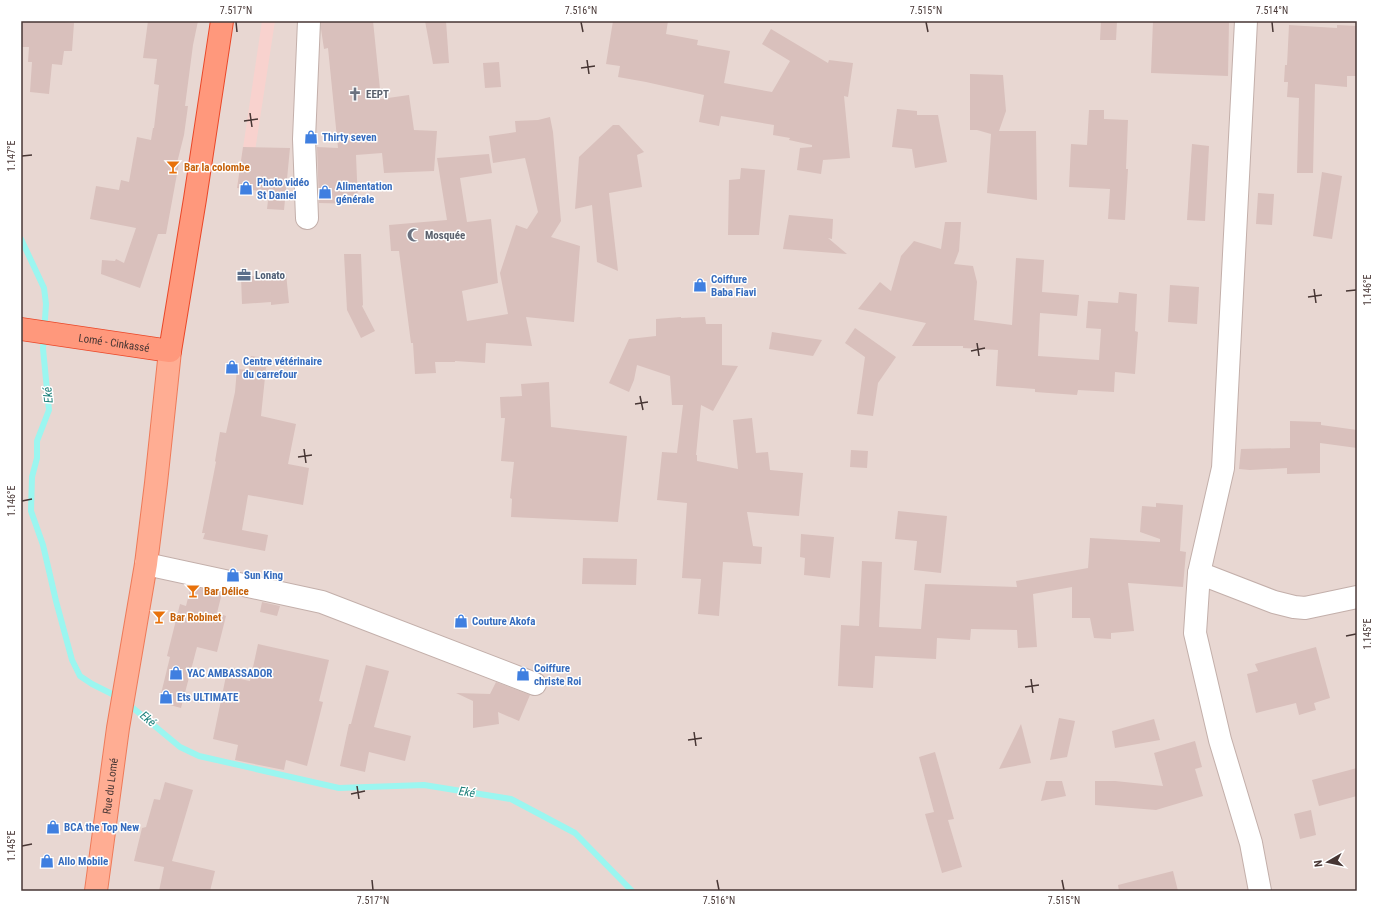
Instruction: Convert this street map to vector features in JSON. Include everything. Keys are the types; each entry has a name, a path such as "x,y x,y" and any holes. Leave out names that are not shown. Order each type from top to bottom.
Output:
{"highway":[{"path":"170,352 196,199 222,21"},
{"name":"Lomé - Cinkassé","path":"25,330 170,352"}],"main road":[{"name":"Rue du Lomé","path":"96,891 118,728 146,564 170,352"}],"street":[{"path":"307,218 304,139 309,21"},
{"path":"1246,21 1223,468 1199,573 1195,633 1220,740 1251,843 1260,891"},
{"path":"146,564 322,602 535,684"},
{"path":"1199,573 1274,602 1294,607 1304,608 1357,597"}],"shaded area":[{"path":"21,21 1357,21 1357,891 21,891"},
{"path":"262,21 275,21 249,190 237,188"}],"building":[{"path":"21,21 74,23 72,51 64,51 62,65 52,64 49,94 30,92 32,62 28,62 29,47 21,47"},
{"path":"148,21 198,21 193,45 185,106 188,106 184,135 177,163 179,163 166,234 158,234 140,288 101,274 102,260 115,261 116,259 124,263 136,228 90,219 96,186 119,190 121,180 129,182 137,137 151,140 154,128 159,85 154,84 157,59 143,58"},
{"path":"321,21 373,21 381,99 409,95 414,130 437,131 434,171 384,173 382,153 356,155 358,204 319,203 317,147 338,148 328,48 324,49"},
{"path":"425,21 446,21 449,63 433,64"},
{"path":"613,21 668,21 666,34 698,40 697,45 730,51 724,83 772,92 790,61 762,44 771,29 828,63 829,60 853,63 848,97 844,96 850,158 823,160 821,174 797,170 800,148 812,147 812,145 789,140 790,138 773,135 774,125 721,116 719,126 699,122 704,95 618,77 620,66 606,64"},
{"path":"1101,21 1117,21 1116,40 1100,40"},
{"path":"1153,21 1229,21 1228,76 1151,73"},
{"path":"1289,25 1337,28 1337,25 1357,26 1357,76 1347,76 1347,87 1315,84 1313,173 1297,173 1299,98 1287,97 1288,82 1284,82 1285,65 1287,65"},
{"path":"499,62 501,87 485,88 483,63"},
{"path":"970,74 1003,75 1006,111 999,131 1036,131 1037,200 987,193 991,134 977,130 970,130"},
{"path":"897,109 917,111 917,115 938,115 947,162 915,168 912,149 892,147"},
{"path":"1089,110 1104,110 1104,119 1128,120 1126,169 1128,169 1125,220 1108,219 1110,189 1069,187 1071,144 1087,145"},
{"path":"550,117 553,132 561,221 551,237 580,246 574,322 526,317 532,346 486,343 485,363 455,361 435,362 436,373 415,374 413,343 411,343 399,251 391,251 389,225 447,220 437,158 489,154 492,173 460,178 467,222 491,219 498,283 462,291 467,321 508,314 500,273 516,225 527,229 538,212 525,158 493,163 489,136 516,132 515,121 538,120"},
{"path":"613,125 619,125 644,152 637,155 642,187 609,193 618,271 597,262 592,205 575,209 579,157"},
{"path":"1192,144 1209,146 1205,221 1187,220"},
{"path":"243,147 290,148 284,210 267,209 269,192 237,188"},
{"path":"741,168 765,170 759,235 728,235 729,180 740,179"},
{"path":"1322,172 1342,176 1332,239 1313,236"},
{"path":"1258,193 1274,194 1272,225 1256,224"},
{"path":"789,215 833,219 832,239 828,238 847,254 783,249"},
{"path":"945,222 961,222 959,251 954,264 973,266 977,282 974,320 1012,325 1016,258 1044,260 1042,292 1079,295 1077,316 1040,313 1038,356 1099,360 1101,329 1086,328 1088,301 1118,303 1119,292 1137,294 1135,331 1138,332 1135,374 1115,372 1114,392 1078,390 1077,395 1035,392 1035,389 996,386 998,350 963,348 963,346 912,346 926,323 858,309 880,282 891,291 901,256 914,241 941,249"},
{"path":"344,254 361,254 362,306 375,331 361,338 347,310"},
{"path":"286,273 289,303 271,305 271,302 242,304 241,277"},
{"path":"1170,285 1199,287 1197,324 1168,322"},
{"path":"705,317 706,324 722,324 722,365 738,366 713,411 701,405 696,455 697,461 738,469 733,420 752,418 756,453 768,452 770,470 803,473 799,516 747,512 753,546 762,547 761,564 723,562 719,616 698,614 701,579 682,578 687,503 657,500 662,452 677,453 683,405 672,405 670,376 637,365 634,380 629,392 609,383 629,339 656,336 656,319"},
{"path":"855,328 896,357 878,383 873,416 857,414 865,357 845,343"},
{"path":"772,332 822,340 813,356 769,349"},
{"path":"251,356 267,358 261,416 296,424 288,464 309,468 303,505 248,495 242,530 268,535 265,551 203,539 205,533 202,533 216,462 220,432 226,433 235,392 237,369 249,370"},
{"path":"549,382 551,427 627,436 618,522 511,517 512,499 510,498 514,462 501,461 505,418 501,418 500,397 522,396 521,384"},
{"path":"1290,421 1321,422 1321,425 1357,430 1357,448 1320,443 1320,473 1287,474 1287,468 1250,470 1239,469 1241,449 1290,448"},
{"path":"851,450 868,451 867,468 850,467"},
{"path":"1156,503 1183,505 1180,551 1186,552 1183,587 1128,583 1134,631 1111,633 1111,639 1094,638 1090,618 1072,618 1072,587 1033,594 1037,647 1018,648 1017,630 971,629 970,640 937,638 936,659 875,656 873,688 838,686 841,625 859,626 862,561 882,562 879,627 921,629 925,584 1017,587 1016,581 1088,568 1090,538 1160,542 1160,539 1140,532 1142,506 1156,507"},
{"path":"898,511 947,516 941,573 914,570 917,541 895,539"},
{"path":"801,534 834,537 830,578 804,575 805,558 800,557"},
{"path":"583,558 637,559 636,585 582,584"},
{"path":"191,586 222,593 217,613 226,616 217,652 197,647 181,708 159,702 170,657 167,656 180,604 186,606"},
{"path":"262,602 280,606 277,616 260,612"},
{"path":"258,644 329,660 319,701 323,702 307,766 286,760 284,770 235,760 238,745 213,739 226,676 250,681"},
{"path":"1316,647 1330,698 1314,703 1316,710 1299,715 1296,703 1256,713 1247,674 1258,671 1255,664"},
{"path":"366,665 389,671 374,727 411,736 405,761 369,752 365,772 340,766 349,724 351,724"},
{"path":"496,682 530,695 519,721 498,712 499,724 473,728 473,701 456,693 490,694"},
{"path":"1059,718 1075,721 1067,757 1050,760"},
{"path":"1154,719 1160,740 1115,748 1112,731"},
{"path":"1021,724 1031,763 999,769"},
{"path":"1195,741 1202,767 1195,769 1203,796 1156,810 1095,805 1095,781 1115,781 1163,786 1154,753"},
{"path":"935,752 954,819 948,820 962,867 942,873 925,814 934,812 919,757"},
{"path":"1357,768 1357,796 1319,806 1312,780"},
{"path":"1046,781 1062,781 1066,796 1041,801"},
{"path":"165,782 193,790 172,861 215,871 210,891 159,891 164,867 134,861 142,828 146,827 154,799 160,800"},
{"path":"1311,810 1316,835 1300,839 1294,814"},
{"path":"1173,871 1178,891 1119,891 1118,885"}],"waterway":[{"name":"Eké","path":"21,239 44,288 46,304 43,349 49,410 37,441 37,458 32,477 31,511 43,545 72,660 80,676 92,684 120,698"},
{"name":"Eké","path":"127,703 180,747 199,756 339,788 424,785 511,799 575,833 632,891"}],"place":[{"name":"EEPT","path":"355,94"},
{"name":"Thirty seven","path":"311,137"},
{"name":"Bar la colombe","path":"173,167"},
{"name":"Photo vidéo St Daniel","path":"246,188"},
{"name":"Alimentation générale","path":"325,192"},
{"name":"Mosquée","path":"414,235"},
{"name":"Lonato","path":"244,275"},
{"name":"Coiffure Baba Fiavi","path":"700,285"},
{"name":"Centre vétérinaire du carrefour","path":"232,367"},
{"name":"Sun King","path":"233,575"},
{"name":"Bar Délice","path":"193,591"},
{"name":"Bar Robinet","path":"159,617"},
{"name":"Couture Akofa","path":"461,621"},
{"name":"YAC AMBASSADOR","path":"176,673"},
{"name":"Coiffure christe Roi","path":"523,674"},
{"name":"Ets ULTIMATE","path":"166,697"},
{"name":"BCA the Top New","path":"53,827"},
{"name":"Allo Mobile","path":"47,861"}]}
